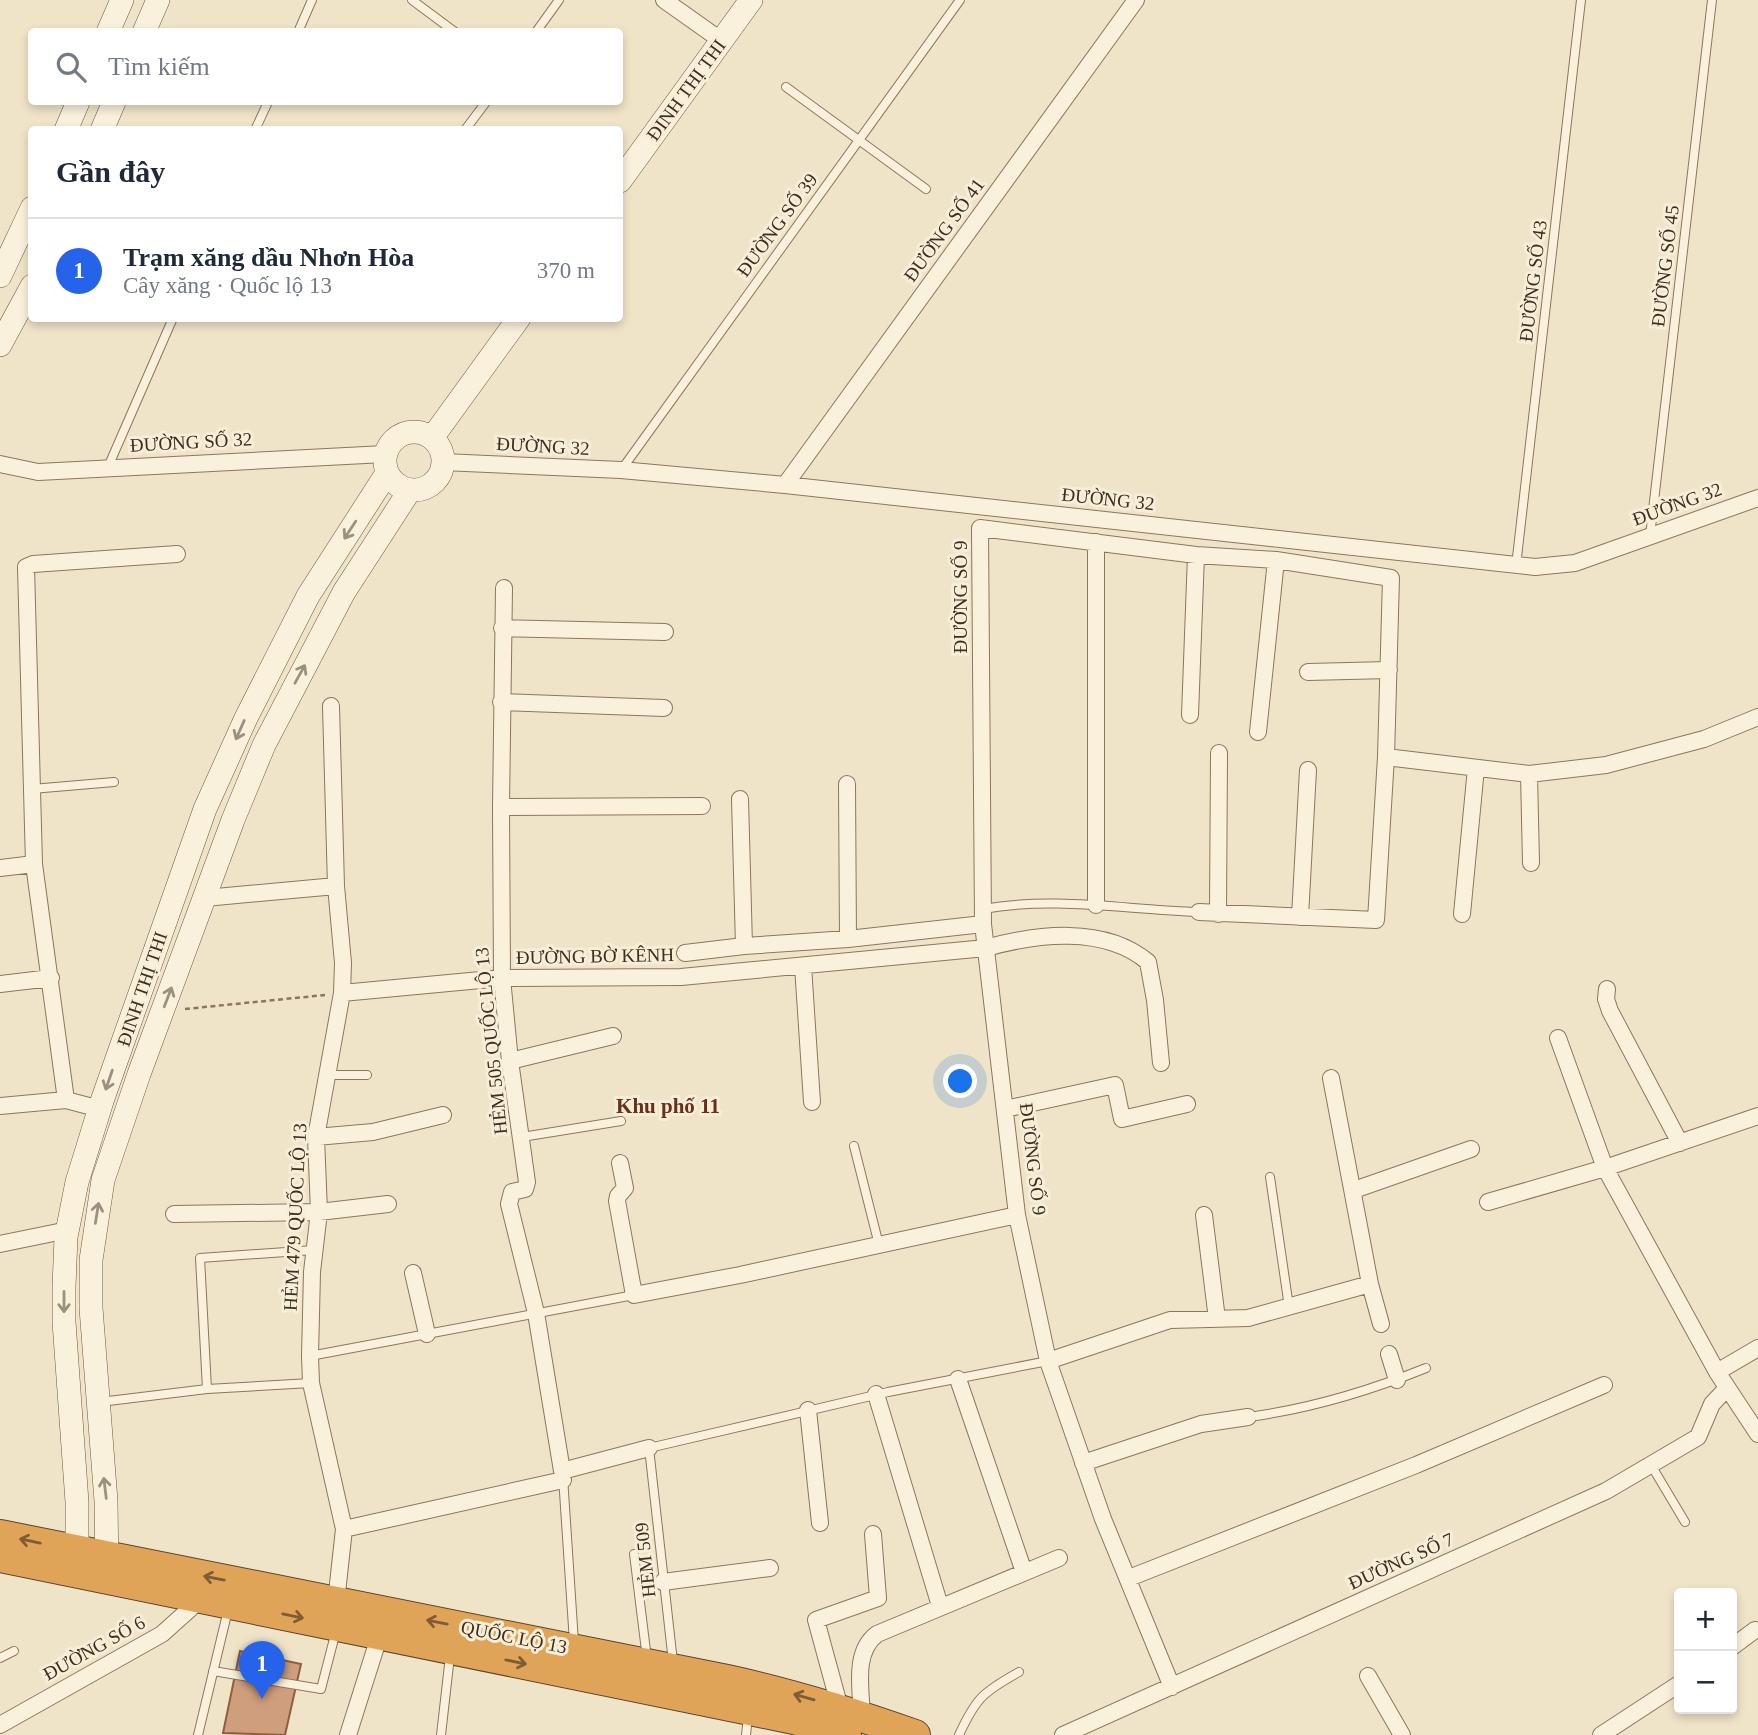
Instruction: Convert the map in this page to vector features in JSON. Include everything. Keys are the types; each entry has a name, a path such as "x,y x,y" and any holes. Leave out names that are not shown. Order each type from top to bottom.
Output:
{"highway":[{"name":"QUỐC LỘ 13","path":"0,1535 77,1562"},
{"name":"QUỐC LỘ 13","path":"0,1557 77,1562 337,1613 575,1649 790,1693 849,1720"},
{"name":"QUỐC LỘ 13","path":"107,1568 216,1601 337,1613 380,1634 451,1649 747,1723 794,1719 849,1720 915,1735"}],"street":[{"path":"110,28 122,0"},
{"path":"146,28 158,0"},
{"path":"664,0 722,41"},
{"name":"ĐINH THỊ THI","path":"623,177 751,0"},
{"name":"ĐƯỜNG SỐ 41","path":"785,485 1136,0"},
{"path":"68,126 77,105"},
{"path":"104,126 113,105"},
{"path":"0,276 28,216"},
{"path":"0,345 28,293"},
{"path":"432,438 516,322"},
{"path":"414,432 432,438 443,462 436,479 420,490 410,490 392,481 386,463 390,444 405,433 414,432"},
{"name":"ĐƯỜNG 32","path":"443,462 621,470 785,485 1516,566 1556,567 1575,564 1758,498"},
{"name":"ĐINH THỊ THI","path":"77,1562 77,1502 64,1322 64,1287 68,1230 77,1182 205,809 246,718 308,596 386,463"},
{"name":"ĐƯỜNG SỐ 32","path":"0,464 38,472 108,467 386,463"},
{"name":"ĐINH THỊ THI","path":"107,1568 106,1501 91,1308 91,1260 103,1180 123,1119 248,783 293,685 344,592 410,490"},
{"name":"ĐƯỜNG SỐ 9","path":"1096,542 980,528 986,948 1017,1214 1048,1361 1103,1519 1172,1687"},
{"path":"1096,905 1096,542 1196,555 1276,560 1391,578 1390,670 1376,920 1199,912"},
{"path":"66,1100 34,864 26,567 33,564 177,554"},
{"path":"1190,715 1196,555"},
{"path":"1258,732 1276,560"},
{"name":"HẺM 505 QUỐC LỘ 13","path":"503,588 502,978 527,1186 512,1192 509,1204 536,1313 563,1475"},
{"path":"502,628 665,632"},
{"path":"1308,672 1390,670"},
{"path":"501,702 664,708"},
{"name":"HẺM 479 QUỐC LỘ 13","path":"331,706 336,886 343,963 342,993 316,1137 319,1212 314,1250 310,1356 311,1383 344,1529 337,1613"},
{"path":"1386,757 1529,774 1606,765 1704,739 1758,717"},
{"path":"1218,914 1219,753"},
{"path":"1462,914 1476,768"},
{"path":"1300,917 1308,770"},
{"path":"1529,774 1531,863"},
{"path":"847,784 848,939"},
{"path":"740,799 744,946"},
{"path":"501,807 702,806"},
{"path":"0,868 34,864"},
{"path":"205,898 336,886"},
{"path":"685,953 848,939 984,917"},
{"name":"ĐƯỜNG BỜ KÊNH","path":"342,993 502,978 681,977 986,948 1032,938 1073,935 1132,951 1148,962 1161,1063"},
{"path":"803,966 813,1102"},
{"path":"0,984 51,978"},
{"path":"1607,989 1606,999 1610,1011 1680,1143"},
{"path":"510,1061 613,1036"},
{"path":"1558,1038 1605,1168 1717,1372 1758,1434"},
{"path":"1331,1078 1370,1284 1381,1324"},
{"path":"1005,1109 1115,1086 1122,1119 1187,1104"},
{"path":"0,1106 66,1100 100,1109"},
{"path":"316,1137 373,1132 443,1115"},
{"path":"1488,1202 1605,1168 1758,1116"},
{"path":"1354,1190 1471,1149"},
{"path":"620,1163 625,1188 617,1201 634,1295 740,1275 1017,1214"},
{"path":"174,1214 319,1212 388,1204"},
{"path":"1204,1215 1217,1319"},
{"path":"0,1244 68,1230"},
{"path":"413,1273 426,1334"},
{"path":"1048,1361 1170,1320 1248,1318 1370,1284"},
{"path":"1717,1372 1758,1348"},
{"path":"1389,1354 1397,1380"},
{"path":"957,1378 1024,1572"},
{"path":"1129,1578 1416,1465 1604,1385"},
{"name":"ĐƯỜNG SỐ 7","path":"1063,1735 1606,1491 1698,1437 1712,1404 1727,1388"},
{"path":"876,1394 940,1606"},
{"path":"808,1410 820,1523"},
{"path":"1083,1463 1201,1424 1248,1417"},
{"path":"344,1529 563,1475 649,1448"},
{"path":"849,1720 816,1620 878,1598 873,1534"},
{"path":"849,1720 863,1650 868,1641 877,1634 1059,1558"},
{"path":"663,1582 770,1568"},
{"name":"ĐƯỜNG SỐ 6","path":"0,1725 216,1601"},
{"path":"1737,1643 1756,1629"},
{"path":"348,1735 380,1634"},
{"path":"1368,1676 1402,1735"},
{"path":"1601,1735 1674,1687"}],"lane":[{"path":"300,28 312,0"},
{"path":"412,0 450,28"},
{"path":"539,28 559,0"},
{"name":"ĐƯỜNG SỐ 39","path":"621,470 960,0"},
{"name":"ĐƯỜNG SỐ 43","path":"1516,566 1581,0"},
{"name":"ĐƯỜNG SỐ 45","path":"1650,536 1712,0"},
{"path":"786,87 926,189"},
{"path":"257,126 267,105"},
{"path":"468,126 484,105"},
{"path":"108,467 171,322"},
{"path":"32,789 114,782"},
{"path":"984,917 1012,904 1037,903 1199,912"},
{"path":"328,1075 367,1075"},
{"path":"522,1137 621,1121"},
{"path":"855,1146 879,1245"},
{"path":"1270,1177 1289,1307"},
{"path":"207,1389 200,1258 314,1250"},
{"path":"310,1356 634,1295"},
{"path":"649,1448 876,1394 1048,1361"},
{"path":"1248,1417 1315,1404 1397,1380 1426,1368"},
{"path":"97,1402 207,1389 311,1383"},
{"name":"HẺM 509","path":"649,1448 663,1582 661,1666"},
{"path":"1651,1465 1685,1522"},
{"path":"563,1475 575,1649"},
{"path":"634,1554 661,1666"},
{"path":"198,1735 213,1671 216,1601"},
{"path":"213,1671 321,1689 337,1613"},
{"path":"441,1735 451,1649"},
{"path":"0,1658 14,1651"},
{"path":"959,1735 970,1711 987,1690 1018,1672"}],"path":[{"path":"163,1011 342,993"}],"building":[{"path":"240,1651 301,1664 285,1735 223,1733"}],"place":[{"name":"Trạm xăng dầu Nhơn Hòa","path":"262,1699"}],"district":[{"name":"Khu phố 11","path":"668,1106"}]}
